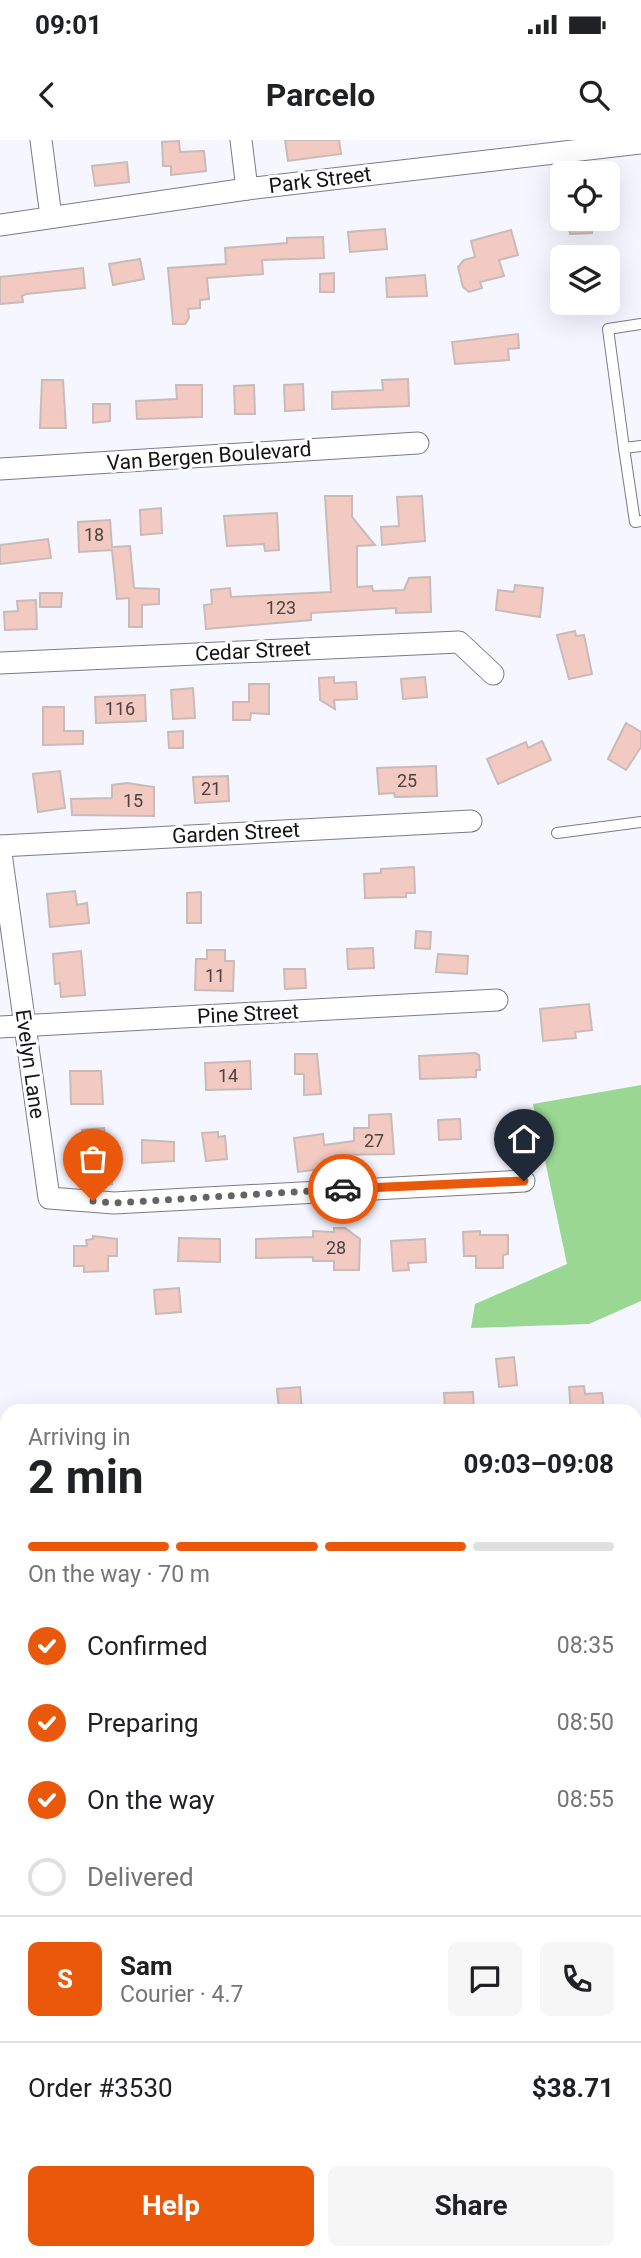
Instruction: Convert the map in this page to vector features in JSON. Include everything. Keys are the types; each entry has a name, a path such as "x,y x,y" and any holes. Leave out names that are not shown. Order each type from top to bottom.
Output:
{"street":[{"path":"41,140 51,218"},
{"path":"241,140 247,189"},
{"name":"Park Street","path":"0,225 247,189 641,143"},
{"name":"Van Bergen Boulevard","path":"0,469 418,443"},
{"name":"Cedar Street","path":"0,663 459,642 493,674"},
{"name":"Garden Street","path":"0,846 471,821"},
{"name":"Evelyn Lane","path":"0,846 49,1198 114,1203 524,1181"},
{"name":"Pine Street","path":"0,1027 497,1000"}],"lane":[{"path":"641,324 608,329 635,522 641,521"},
{"path":"624,449 641,446"},
{"path":"557,833 641,822"}],"green space":[{"path":"641,1085 641,1301 589,1324 471,1328 475,1304 567,1264 533,1104"}],"building":[{"path":"285,140 339,140 341,154 288,161"},
{"path":"179,141 180,152 204,151 206,171 171,175 171,166 163,166 162,142"},
{"path":"127,162 129,182 95,186 92,166"},
{"path":"385,229 387,249 350,252 348,232"},
{"path":"511,230 518,255 499,260 504,276 480,282 482,288 469,292 463,287 458,267 464,260 475,257 471,241"},
{"path":"570,231 592,231 592,233 570,234"},
{"path":"323,237 324,258 262,260 263,274 207,278 209,299 200,300 200,308 188,309 189,318 185,324 173,324 168,268 226,264 225,248 287,243 287,238"},
{"path":"140,259 144,279 113,285 109,264"},
{"path":"83,268 85,288 26,294 22,296 23,302 0,304 0,277"},
{"path":"334,273 334,292 320,292 320,274"},
{"path":"425,275 427,296 387,297 386,278"},
{"path":"518,334 519,348 508,349 509,360 455,364 452,342"},
{"path":"408,379 409,406 332,409 332,392 383,390 382,380"},
{"path":"42,380 63,380 66,428 40,428"},
{"path":"303,384 304,410 285,411 284,385"},
{"path":"176,385 202,385 202,417 137,419 136,401 177,399"},
{"path":"254,385 255,414 235,414 234,386"},
{"path":"93,404 110,404 110,421 93,423"},
{"path":"325,496 352,496 352,517 375,545 357,546 357,587 372,586 373,591 404,590 409,578 430,577 431,612 396,613 396,608 311,613 311,620 206,629 204,605 212,604 211,590 230,588 231,597 331,592"},
{"path":"422,496 425,541 382,545 381,527 399,526 397,497"},
{"path":"161,508 162,533 141,535 140,510"},
{"path":"277,513 279,550 265,551 264,544 227,546 224,516"},
{"path":"110,520 112,547 130,546 134,588 159,589 159,604 142,605 142,627 129,627 129,598 117,599 112,550 79,552 78,522"},
{"path":"48,539 51,558 0,564 0,545"},
{"path":"515,585 543,588 540,617 496,610 498,590 514,592"},
{"path":"40,593 62,593 61,607 40,607"},
{"path":"36,600 37,629 5,630 4,612 18,611 17,601"},
{"path":"575,631 576,636 584,635 592,674 569,679 557,635"},
{"path":"334,677 334,683 356,682 357,699 334,700 335,709 320,700 319,678"},
{"path":"425,677 427,697 403,699 401,679"},
{"path":"249,684 269,684 269,714 251,713 250,720 233,720 233,702 249,702"},
{"path":"193,688 195,718 173,719 171,690"},
{"path":"145,695 146,721 96,723 95,697"},
{"path":"43,707 64,707 64,731 83,731 83,744 43,745"},
{"path":"626,723 641,732 641,747 626,770 608,759"},
{"path":"183,731 183,748 169,748 168,732"},
{"path":"542,741 551,760 498,784 487,759 526,742 528,748"},
{"path":"436,766 437,796 395,797 394,793 379,794 377,768"},
{"path":"60,771 65,808 38,812 33,774"},
{"path":"228,776 229,801 195,803 193,777"},
{"path":"127,783 154,787 154,816 72,815 71,799 112,798 112,785"},
{"path":"414,867 415,893 406,893 406,897 365,898 364,874 381,873 381,869"},
{"path":"75,891 77,905 87,903 89,923 50,927 47,894"},
{"path":"201,892 201,923 187,923 187,893"},
{"path":"416,931 431,932 430,949 415,948"},
{"path":"373,948 374,968 348,969 347,949"},
{"path":"207,950 225,950 225,961 234,961 233,991 195,990 196,959 207,959"},
{"path":"81,951 85,995 61,997 60,983 55,984 53,954"},
{"path":"438,954 468,956 467,974 436,972"},
{"path":"284,969 305,969 306,988 285,989"},
{"path":"589,1004 592,1030 575,1032 576,1038 543,1041 540,1009"},
{"path":"295,1054 317,1054 321,1094 304,1095 304,1074 295,1074"},
{"path":"479,1055 480,1070 476,1070 476,1077 420,1079 419,1056"},
{"path":"250,1061 251,1089 206,1090 205,1063"},
{"path":"70,1071 101,1071 103,1104 71,1104"},
{"path":"391,1114 394,1154 335,1155 337,1167 298,1172 294,1138 323,1134 324,1145 354,1141 354,1128 369,1128 369,1115"},
{"path":"460,1119 461,1139 439,1140 438,1120"},
{"path":"104,1128 112,1184 88,1186 82,1130"},
{"path":"218,1132 218,1137 225,1136 227,1159 206,1161 202,1133"},
{"path":"142,1140 174,1142 174,1161 142,1163"},
{"path":"334,1228 345,1228 360,1239 359,1270 334,1270 334,1261 313,1261 313,1257 256,1258 256,1239 313,1237 313,1231 334,1232"},
{"path":"480,1231 480,1235 508,1235 508,1254 503,1255 503,1268 476,1268 476,1256 464,1256 463,1232"},
{"path":"93,1236 117,1239 117,1256 108,1256 108,1271 84,1272 84,1266 74,1266 74,1246 87,1246 86,1240 93,1239"},
{"path":"179,1238 220,1239 220,1262 178,1261"},
{"path":"425,1239 426,1262 408,1263 409,1270 393,1271 391,1241"},
{"path":"179,1288 181,1312 156,1314 154,1290"},
{"path":"514,1357 517,1385 499,1387 496,1359"},
{"path":"584,1386 585,1394 602,1393 603,1404 570,1404 569,1387"},
{"path":"300,1387 301,1404 278,1404 277,1389"},
{"path":"473,1392 474,1404 445,1404 444,1393"}],"way so far":[{"path":"93,1201 114,1203 343,1189"}],"route":[{"path":"343,1189 524,1181"}]}
